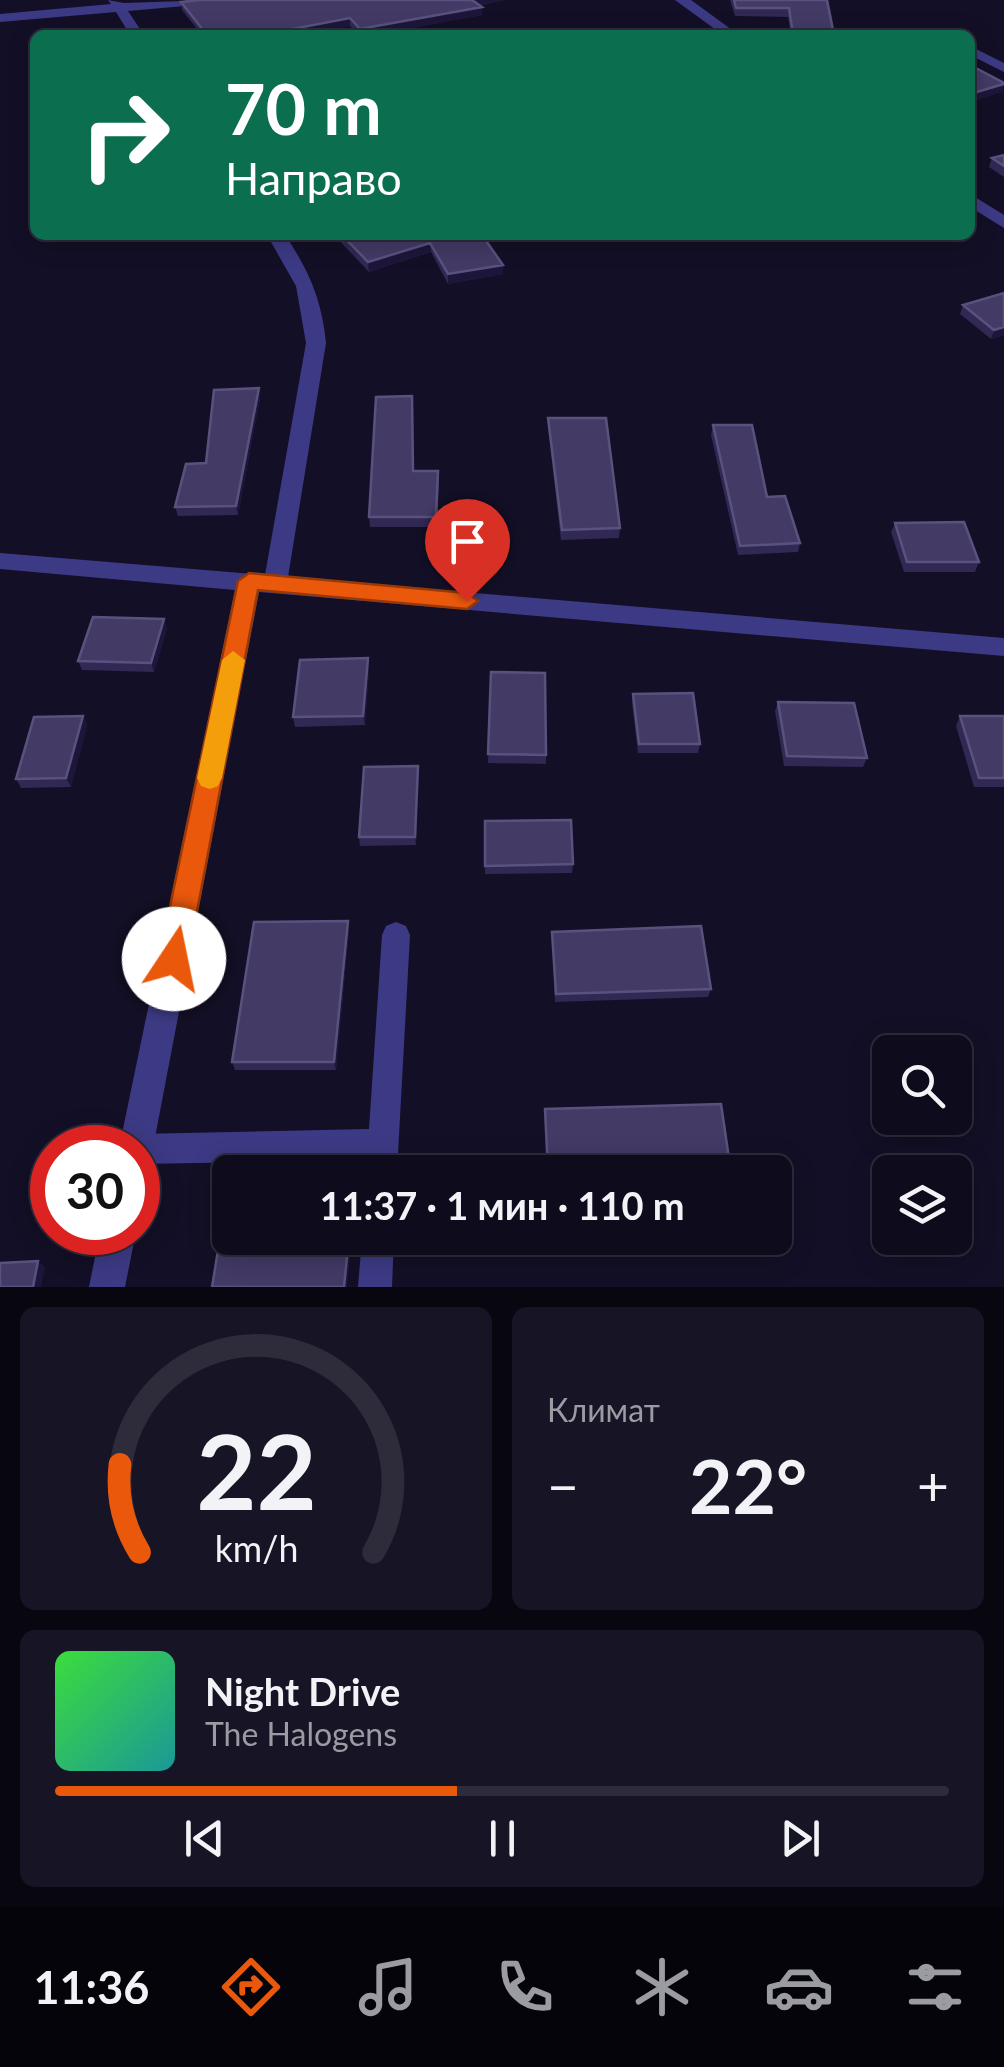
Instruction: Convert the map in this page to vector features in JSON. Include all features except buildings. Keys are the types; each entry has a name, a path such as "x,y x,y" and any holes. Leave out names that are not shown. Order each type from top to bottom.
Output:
{"street":[{"path":"0,18 117,4 207,0"},
{"path":"682,0 725,30"},
{"path":"117,4 135,30"},
{"path":"975,202 1004,222"},
{"path":"141,1125 316,343 306,278 279,240"},
{"path":"0,561 1004,647"},
{"path":"108,1287 114,1255"}],"lane":[{"path":"975,53 1004,68"},
{"path":"383,1155 396,935"},
{"path":"160,1149 309,1155"},
{"path":"375,1287 377,1255"}],"slow traffic":[{"path":"210,778 233,660"}],"route":[{"path":"174,959 249,581 467,601"}]}
